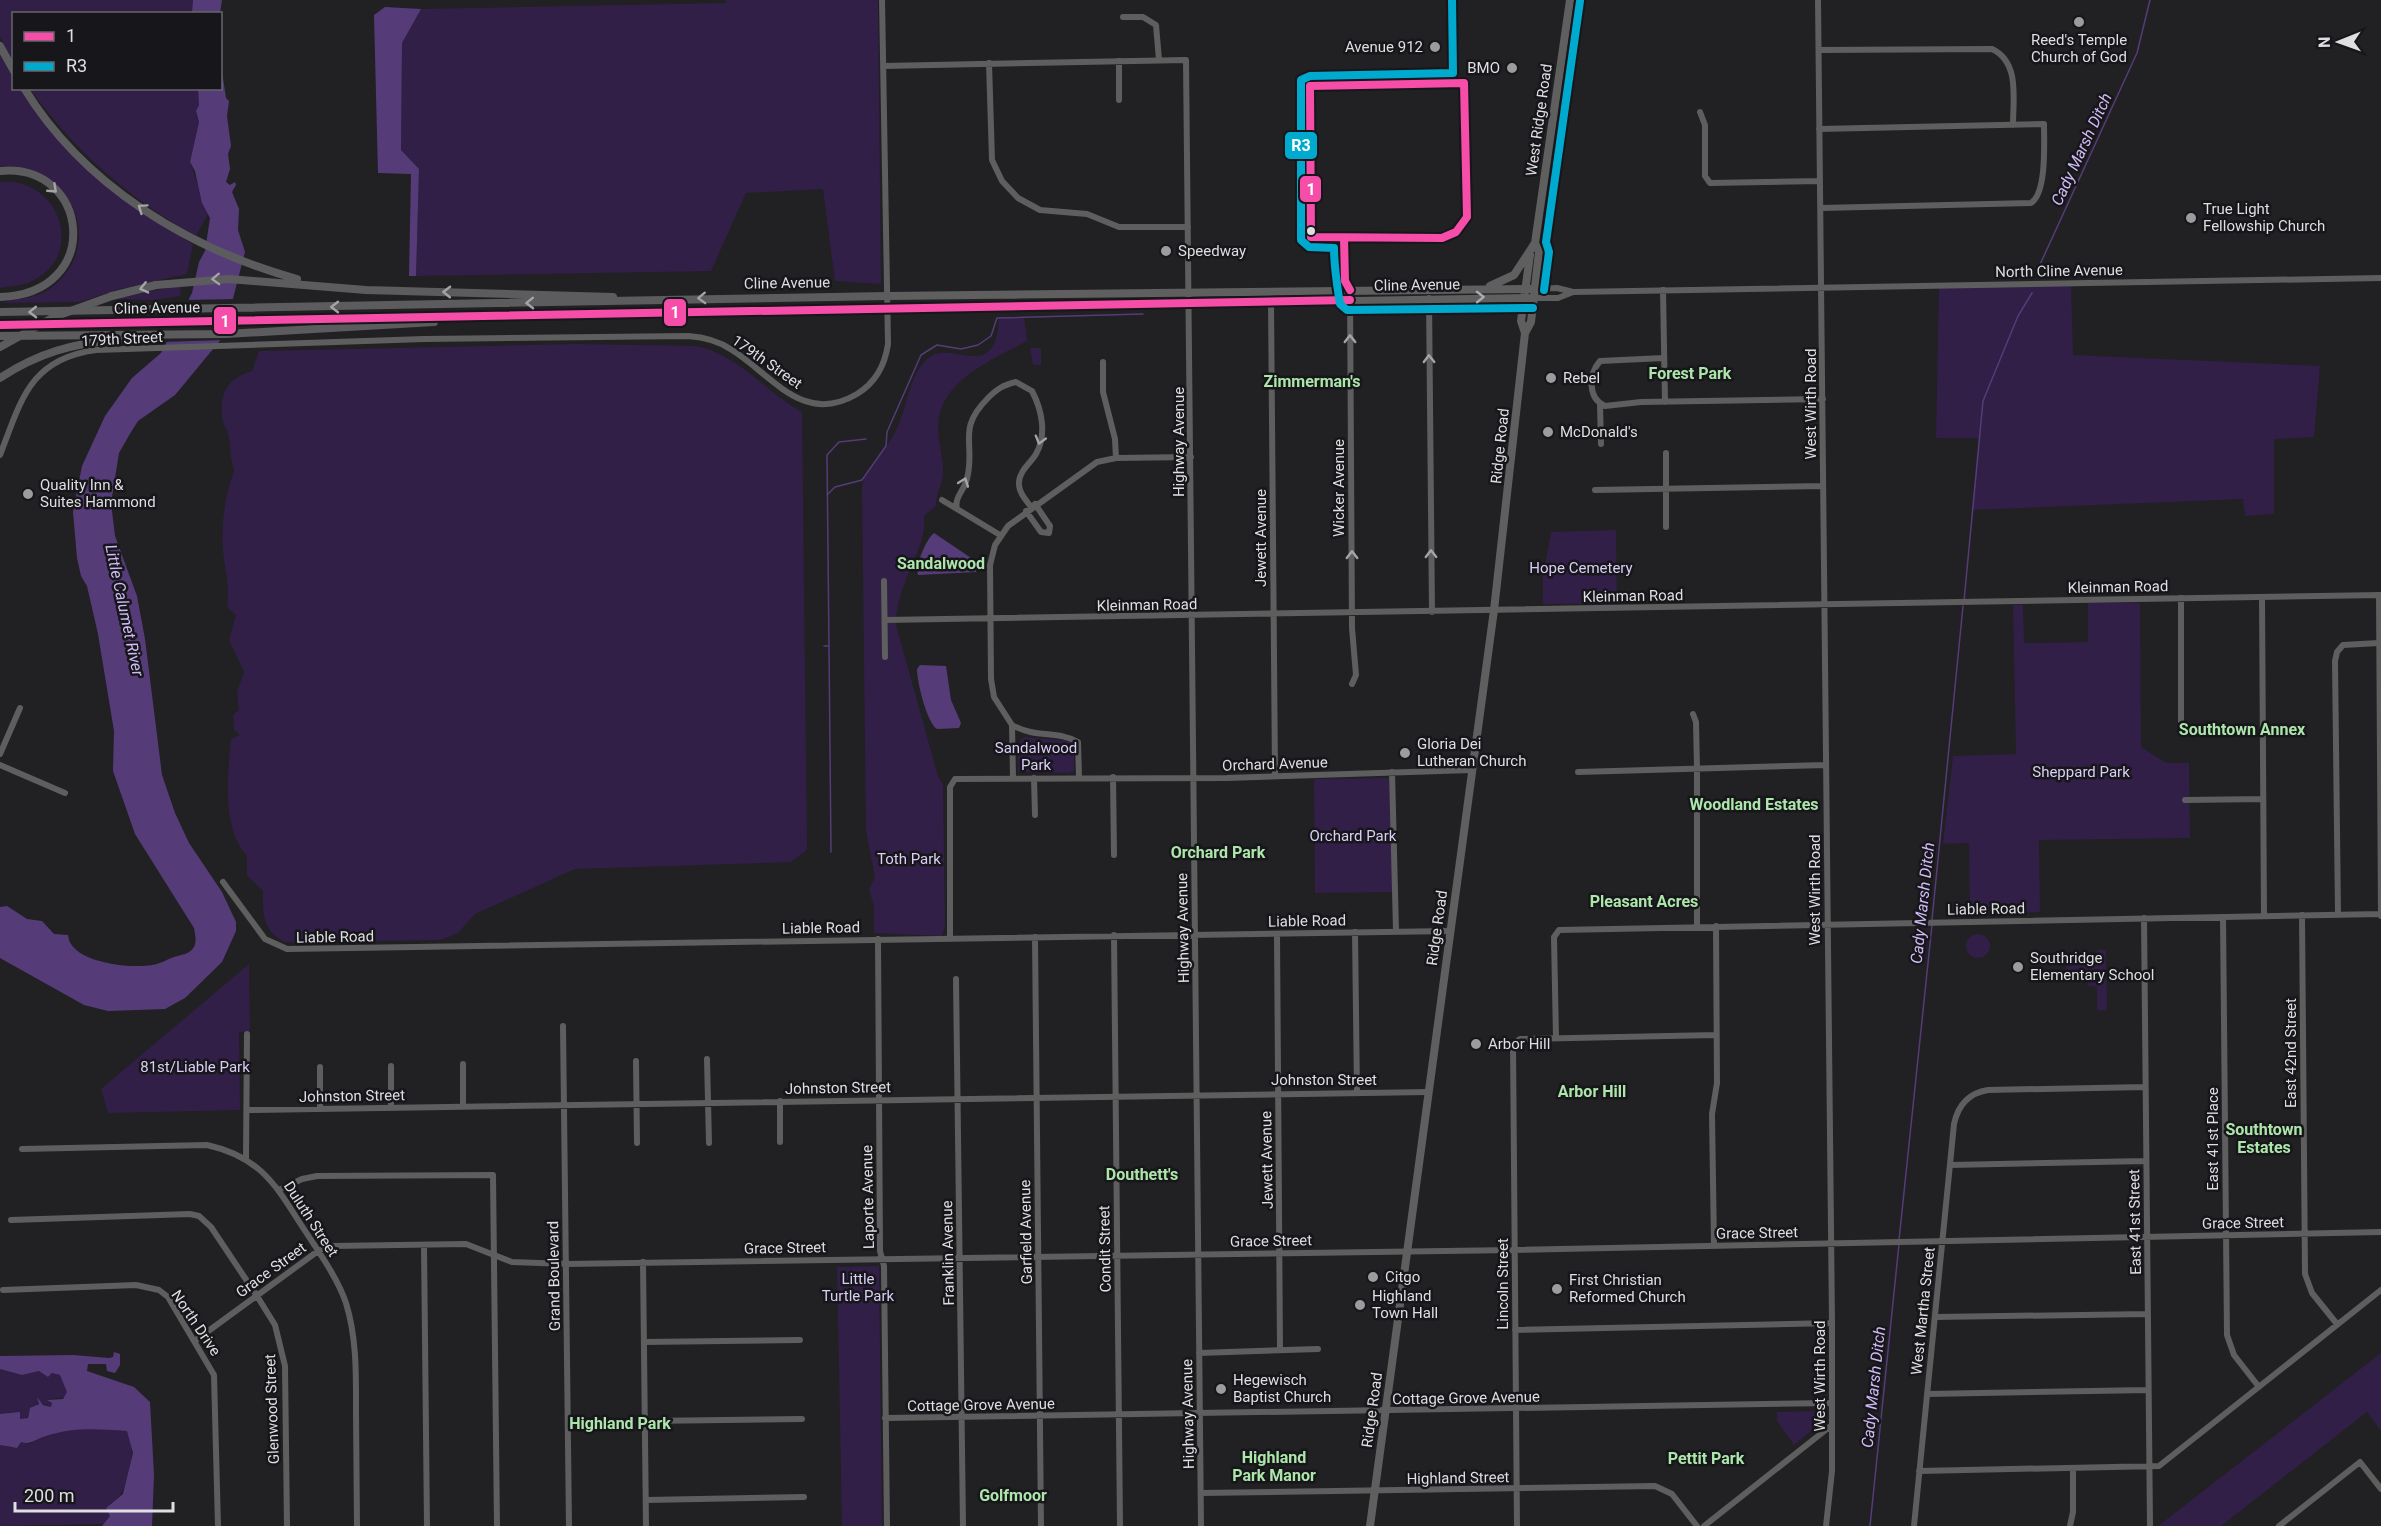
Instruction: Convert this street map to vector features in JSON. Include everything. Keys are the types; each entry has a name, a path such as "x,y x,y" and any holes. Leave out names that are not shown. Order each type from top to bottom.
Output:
{"highway":[{"path":"0,46 12,67"},
{"path":"25,90 48,121 96,172 141,208 192,239 257,267 323,286"},
{"path":"0,171 33,175 52,187 69,210 73,234 67,261 52,280 32,293 0,297"},
{"path":"0,347 54,317 112,296 177,282 255,279 366,290 599,295 631,301"},
{"name":"Cline Avenue","path":"0,312 887,296"},
{"name":"Cline Avenue","path":"0,325 887,309"},
{"path":"0,336 143,337 226,334 415,324 483,316"},
{"path":"0,378 41,354 66,346 143,337"}],"main road":[{"name":"West Ridge Road","path":"1524,293 1570,0"},
{"path":"1568,13 1575,0"},
{"name":"West Ridge Road","path":"1533,247 1539,252 1534,289"},
{"path":"1482,287 1499,284 1514,275 1533,247"},
{"name":"Cline Avenue","path":"887,296 1189,294 1482,287 1524,293 1533,298"},
{"name":"Cline Avenue","path":"887,309 1429,298 1524,293 1534,289"},
{"name":"Ridge Road","path":"1370,1526 1494,610 1525,333 1531,322 1534,289"},
{"name":"Ridge Road","path":"1524,293 1521,321 1525,333"}],"street":[{"name":"179th Street","path":"0,455 22,397 34,380 48,366 84,351 424,339 688,336 728,347 794,397 825,404 855,395 877,376 887,349 882,0"},
{"name":"West Wirth Road","path":"1818,0 1832,1323 1832,1471 1827,1526"},
{"path":"883,66 1159,60 1156,25 1143,17 1123,16"},
{"path":"1819,50 1981,47 2001,53 2012,69 2013,125"},
{"name":"Highway Avenue","path":"1159,60 1186,60 1201,1526"},
{"path":"1119,61 1119,100"},
{"path":"989,63 992,160 1002,181 1018,198 1040,210 1087,214 1119,227 1188,227"},
{"path":"1700,112 1705,125 1705,176 1708,182 1820,181"},
{"path":"1819,129 2044,124 2044,164 2034,202 1821,208"},
{"name":"North Cline Avenue","path":"1738,289 2381,278"},
{"name":"Cline Avenue","path":"1534,289 1557,288 1573,292 1738,289"},
{"name":"Wicker Avenue","path":"1350,290 1352,614 1356,675 1352,684"},
{"path":"1663,290 1665,402"},
{"name":"Cline Avenue","path":"1533,298 1558,298 1573,292"},
{"path":"1429,298 1432,612"},
{"name":"Jewett Avenue","path":"1271,301 1275,776"},
{"path":"1601,444 1600,404 1591,384 1593,371 1600,361 1664,358"},
{"path":"1103,362 1103,392 1115,439 1116,458"},
{"path":"957,509 957,499 967,482 971,419 997,389 1016,382 1032,391 1043,429 1035,456 1023,470 1019,482 1020,491 1031,507"},
{"path":"1600,404 1624,406 1665,402 1823,399"},
{"path":"1666,453 1666,528"},
{"path":"950,938 951,781 1079,777 1078,742 1067,736 1041,736 1025,732 1012,725 994,697 991,679 990,565 1000,535 1031,507 1090,466 1116,458 1191,457"},
{"path":"1595,489 1823,486"},
{"path":"942,500 1000,535"},
{"path":"884,581 885,657"},
{"path":"2380,595 2381,915"},
{"name":"Kleinman Road","path":"885,620 1352,614 2380,595"},
{"path":"2262,597 2264,916"},
{"path":"2181,598 2181,722"},
{"path":"2338,914 2335,661 2337,652 2343,645 2379,643"},
{"path":"0,754 20,708"},
{"path":"1693,714 1696,722 1697,768 1696,927"},
{"path":"1012,725 1013,778"},
{"path":"0,765 65,793"},
{"path":"1578,772 1826,765"},
{"name":"Orchard Avenue","path":"1079,777 1194,778 1472,770"},
{"path":"1392,771 1396,932"},
{"path":"1113,777 1114,855"},
{"path":"1034,778 1035,815"},
{"path":"2186,800 2263,798"},
{"name":"Liable Road","path":"223,882 265,939 287,949 1450,931"},
{"name":"East 42nd Street","path":"2302,915 2304,1233 2307,1284 2337,1324"},
{"name":"Liable Road","path":"1556,1038 1554,937 1556,931 1716,926 2381,915"},
{"name":"East 41st Place","path":"2223,917 2229,1346 2259,1387"},
{"name":"East 41st Street","path":"2144,918 2150,1526"},
{"path":"1714,1246 1712,1114 1717,1083 1716,926"},
{"path":"1355,932 1357,1092"},
{"name":"Jewett Avenue","path":"1277,934 1280,1350"},
{"name":"Condit Street","path":"1114,935 1120,1526"},
{"name":"Garfield Avenue","path":"1035,937 1041,1526"},
{"name":"Laporte Avenue","path":"878,939 878,1099 886,1526"},
{"name":"Franklin Avenue","path":"956,979 963,1526"},
{"name":"Grand Boulevard","path":"563,1026 568,1526"},
{"path":"246,1158 247,1034"},
{"path":"1556,1038 1716,1035"},
{"name":"Lincoln Street","path":"1517,1526 1512,1048 1520,1039 1556,1038"},
{"path":"707,1059 709,1143"},
{"path":"636,1061 637,1143"},
{"path":"463,1064 463,1106"},
{"path":"391,1066 392,1107"},
{"path":"320,1067 320,1108"},
{"name":"West Martha Street","path":"1914,1526 1956,1116 1964,1101 1976,1092 1988,1090 2145,1087"},
{"name":"Johnston Street","path":"248,1110 1428,1092"},
{"path":"780,1101 780,1142"},
{"name":"Duluth Street","path":"22,1149 188,1144 227,1149 246,1158 279,1190 318,1251 346,1303 356,1351 357,1526"},
{"path":"1950,1165 2146,1161"},
{"path":"279,1190 302,1179 317,1176 493,1175 497,1526"},
{"name":"Glenwood Street","path":"11,1220 190,1214 199,1216 211,1227 275,1325 285,1366 287,1526"},
{"name":"Grace Street","path":"196,1340 318,1251 331,1246 466,1244 524,1264 566,1264 1514,1250 2381,1232"},
{"path":"424,1245 427,1526"},
{"path":"643,1262 646,1526"},
{"name":"North Drive","path":"3,1290 146,1286 168,1297 209,1362 216,1388 218,1526"},
{"path":"1919,1471 2159,1466 2381,1290"},
{"path":"1935,1317 2148,1314"},
{"path":"1515,1330 1832,1323"},
{"path":"644,1342 800,1340"},
{"path":"1199,1353 1318,1349"},
{"path":"1927,1394 2148,1390"},
{"name":"Cottage Grove Avenue","path":"885,1418 1516,1410 1832,1403"},
{"path":"645,1421 802,1419"},
{"path":"1704,1526 1832,1425"},
{"path":"2279,1526 2360,1462 2381,1489"},
{"path":"2070,1526 2073,1512 2073,1468"},
{"name":"Highland Street","path":"1201,1493 1655,1486 1672,1494 1697,1526"},
{"path":"646,1500 804,1497"}],"green space":[{"path":"0,0 193,0 192,12 12,12 12,59 0,37"},
{"path":"726,0 878,0 881,284 835,281 823,189 746,193 711,271 416,276 419,169 401,150 402,43 421,9 726,3"},
{"path":"0,53 12,74 12,90 23,90 62,141 168,229 193,244 187,274 120,289 80,302 2,303 36,296 57,283 72,264 78,244 78,224 72,205 60,188 43,176 23,168 0,166"},
{"path":"31,90 198,90 199,105 196,115 199,122 190,162 208,214 196,236 171,222 126,190 85,153 47,112"},
{"path":"0,182 21,183 38,191 51,204 59,219 62,237 58,254 49,269 28,283 0,288"},
{"path":"2071,283 2073,355 2320,366 2314,437 2274,439 2274,514 2245,516 2243,499 1972,510 1979,438 1936,438 1939,286"},
{"path":"181,285 180,296 154,300 114,299"},
{"name":"Toth Park","path":"1024,317 1027,341 985,364 958,383 948,395 941,409 938,432 943,467 942,480 936,506 924,516 921,541 897,610 896,625 938,776 943,784 945,925 942,936 874,933 874,907 869,889 875,877 866,831 862,487 864,479 897,428 912,383 926,360 936,354 980,355 989,351 996,339 999,318"},
{"path":"573,344 695,346 711,350 738,365 802,412 807,850 791,862 575,869 475,914 458,933 441,940 285,942 272,933 265,921 263,891 247,875 247,856 233,830 228,800 231,739 240,735 234,730 233,715 239,710 237,692 244,672 229,640 236,615 227,607 228,584 223,550 223,530 224,510 234,471 229,436 222,419 225,393 237,377 252,371 259,351"},
{"path":"1030,348 1041,348 1041,365 1033,365"},
{"name":"Hope Cemetery","path":"1616,530 1617,603 1543,604 1543,576 1551,532"},
{"name":"Sheppard Park","path":"2088,603 2140,603 2141,747 2166,763 2189,763 2190,838 2039,840 2040,912 1970,914 1969,843 1943,844 1953,756 2016,754 2013,605 2023,605 2024,643 2088,642"},
{"name":"Sandalwood Park","path":"1024,737 1070,741 1074,747 1074,771 1069,773 1018,772 1017,744"},
{"name":"Orchard Park","path":"1390,778 1393,892 1315,893 1314,779"},
{"path":"1978,934 1986,938 1990,946 1986,954 1978,958 1970,954 1966,946 1970,938"},
{"path":"2097,950 2106,950 2107,1010 2097,1010 2097,987 2088,986 2088,976 2076,976 2066,969 2067,959 2074,954 2083,957 2087,968 2091,969 2096,964"},
{"name":"81st/Liable Park","path":"249,964 250,1031 239,1032 240,1110 108,1113 101,1089"},
{"name":"Little Turtle Park","path":"879,1266 882,1526 842,1526 837,1267"},
{"path":"2381,1353 2381,1431 2367,1412 2221,1526 2158,1526"},
{"path":"0,1369 23,1375 39,1371 48,1377 53,1373 60,1375 67,1388 67,1397 49,1399 52,1403 51,1407 39,1402 30,1410 27,1418 20,1419 20,1414 0,1414"},
{"name":"Pettit Park","path":"1824,1411 1818,1425 1794,1445 1777,1421 1777,1412"},
{"path":"81,1427 127,1431 130,1439 132,1449 130,1471 122,1492 116,1500 109,1504 110,1516 104,1524 0,1526 0,1445 14,1448 21,1442 30,1444 45,1436"}],"water":[{"path":"193,0 222,0 220,12 192,12"},
{"path":"385,7 421,9 402,43 401,150 419,169 416,276 409,276 411,174 378,173 374,15"},
{"name":"Little Calumet River","path":"222,72 226,98 229,101 227,116 231,146 228,154 230,169 226,182 230,185 235,182 236,185 232,192 239,209 238,230 245,252 223,337 175,395 138,421 119,453 111,503 115,536 137,596 145,639 162,775 175,813 189,843 222,892 236,922 236,931 222,962 185,998 165,1009 108,1011 84,1005 0,958 0,907 7,906 27,919 42,921 54,934 68,935 71,944 79,952 90,958 117,965 155,964 188,953 195,945 194,928 135,834 113,771 114,731 98,634 87,586 81,576 77,558 73,512 82,466 105,416 132,378 161,353 192,293 199,262 205,251 210,218 202,203 195,171 190,162 199,122 196,111 199,105 198,90 222,90"},
{"path":"934,533 977,562 976,572 918,575 922,553"},
{"path":"920,665 946,666 951,700 961,723 959,728 937,729 933,725 926,711 919,683 917,669"},
{"path":"114,1352 120,1354 120,1365 115,1373 107,1371 106,1364 88,1364 87,1371 134,1387 150,1402 154,1475 152,1526 102,1526 110,1516 106,1508 123,1494 133,1453 127,1431 74,1430 43,1437 30,1443 21,1442 17,1448 0,1445 0,1414 20,1412 20,1419 28,1418 30,1408 39,1404 37,1397 43,1405 51,1407 52,1403 47,1400 63,1399 67,1392 60,1375 52,1373 48,1377 39,1371 22,1375 0,1369 0,1356 73,1355 109,1358 113,1357"}],"pier":[{"path":"236,299 232,322 224,340 163,342 183,300"}],"waterway":[{"name":"Cady Marsh Ditch","path":"2037,271 2137,53 2150,0"},
{"name":"Cady Marsh Ditch","path":"1964,601 1983,401 2018,316 2032,293"},
{"path":"827,495 835,487 862,480 886,446 887,432 921,355 937,345 961,349 978,345 991,336 997,318 1143,314"},
{"path":"824,646 829,646 827,455 839,442 866,439"},
{"name":"Cady Marsh Ditch","path":"1932,920 1963,606"},
{"path":"829,646 831,852"},
{"name":"Cady Marsh Ditch","path":"1899,1240 1932,925"},
{"name":"Cady Marsh Ditch","path":"1870,1526 1899,1244"}],"transit line":[{"name":"R3","path":"1452,0 1453,73 1310,76 1301,80 1301,240 1309,247 1334,248 1340,304 1347,310 1533,308"},
{"name":"R3","path":"1544,290 1549,252 1546,242 1580,1"},
{"name":"1","path":"1464,83 1467,217 1456,232 1442,238 1311,237 1310,86 1464,83"},
{"name":"1","path":"1344,238 1345,281 1350,290"},
{"name":"1","path":"0,325 1350,300"}],"place":[{"name":"Reed's Temple Church of God","path":"2079,22"},
{"name":"Avenue 912","path":"1435,47"},
{"name":"BMO","path":"1512,68"},
{"name":"True Light Fellowship Church","path":"2191,218"},
{"name":"Speedway","path":"1166,251"},
{"name":"Rebel","path":"1551,378"},
{"name":"McDonald's","path":"1548,432"},
{"name":"Quality Inn & Suites Hammond","path":"28,494"},
{"name":"Gloria Dei Lutheran Church","path":"1405,753"},
{"name":"Southridge Elementary School","path":"2018,967"},
{"name":"Arbor Hill","path":"1476,1044"},
{"name":"Citgo","path":"1373,1277"},
{"name":"First Christian Reformed Church","path":"1557,1289"},
{"name":"Highland Town Hall","path":"1360,1305"},
{"name":"Hegewisch Baptist Church","path":"1221,1389"}],"district":[{"name":"Forest Park","path":"1690,373"},
{"name":"Zimmerman's","path":"1312,381"},
{"name":"Sandalwood","path":"941,563"},
{"name":"Southtown Annex","path":"2242,729"},
{"name":"Woodland Estates","path":"1754,804"},
{"name":"Orchard Park","path":"1218,852"},
{"name":"Pleasant Acres","path":"1644,901"},
{"name":"Arbor Hill","path":"1592,1091"},
{"name":"Southtown Estates","path":"2264,1138"},
{"name":"Douthett's","path":"1142,1174"},
{"name":"Highland Park","path":"620,1423"},
{"name":"Pettit Park","path":"1706,1458"},
{"name":"Highland Park Manor","path":"1274,1466"},
{"name":"Golfmoor","path":"1013,1495"}]}
